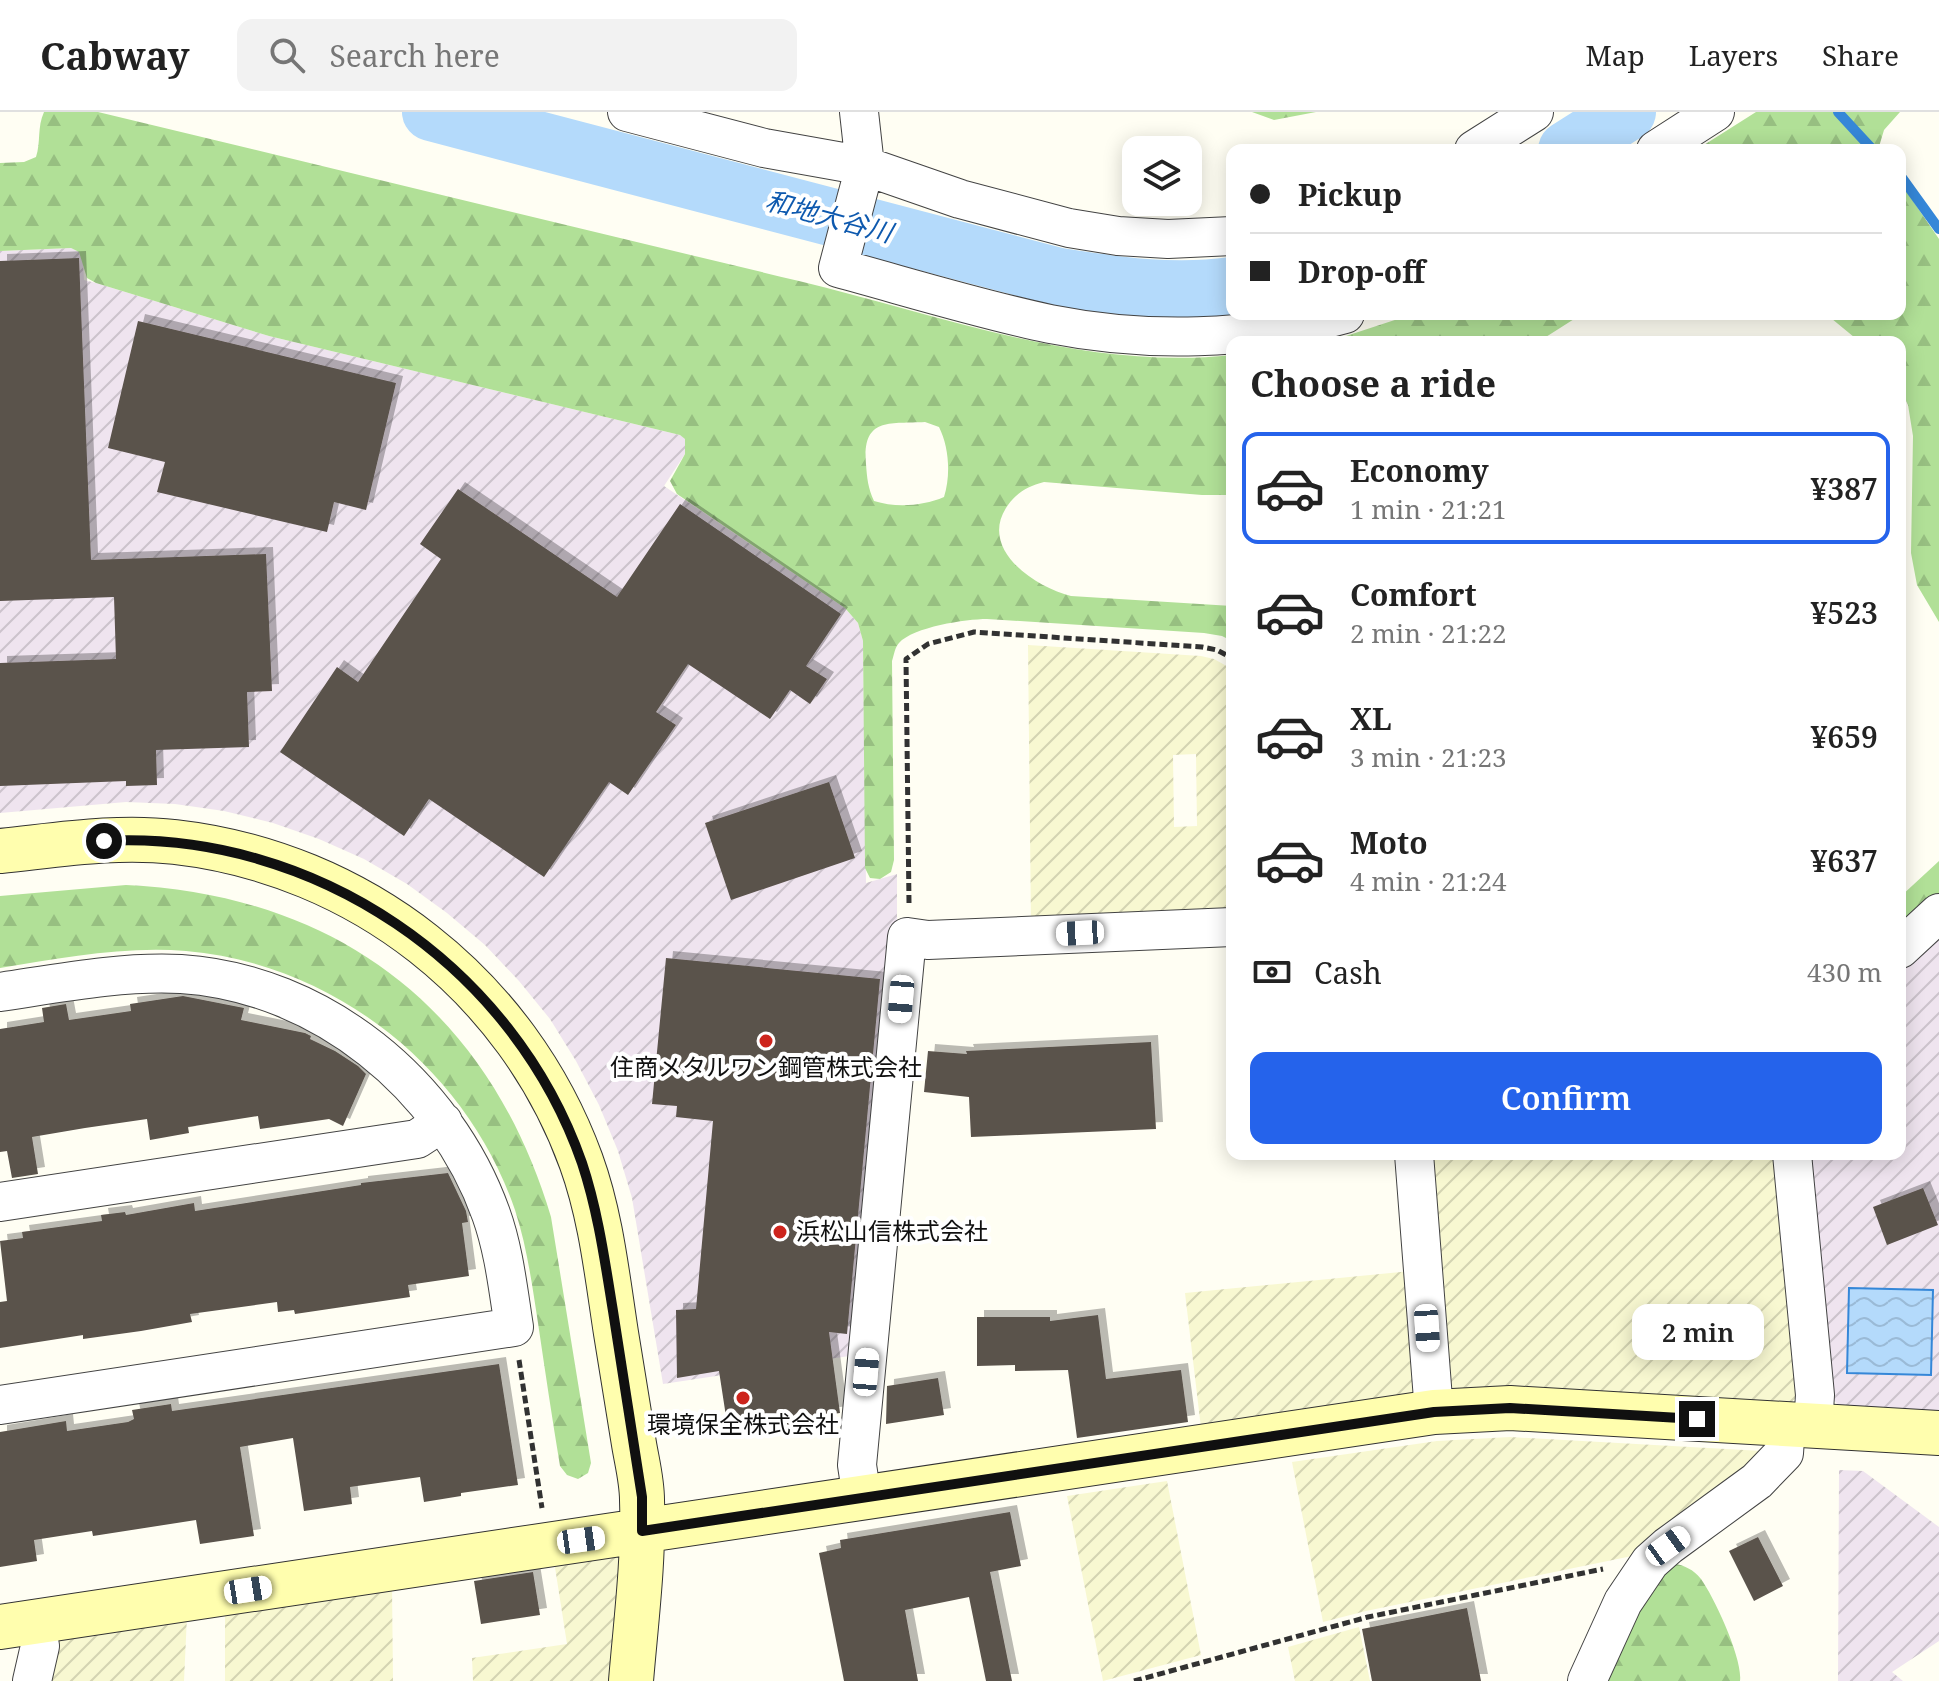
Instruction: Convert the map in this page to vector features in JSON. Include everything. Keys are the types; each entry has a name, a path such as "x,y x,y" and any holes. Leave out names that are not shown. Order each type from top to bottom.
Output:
{"street":[{"path":"627,112 1069,228 1118,236 1168,239 1226,236"},
{"path":"859,112 863,172 838,268 1050,324 1108,333 1167,337 1225,335 1318,320"},
{"path":"1483,144 1534,112"},
{"path":"1665,144 1715,112"},
{"path":"0,851 126,840 217,848 262,859 319,880 387,916 424,943 480,995 519,1042 565,1121 595,1207 642,1497 642,1564 631,1681"},
{"path":"1906,943 1939,913"},
{"path":"862,1498 857,1465 907,937 928,940 1226,927"},
{"path":"0,992 110,975 185,975 259,990 294,1003 359,1039 406,1080 443,1122 467,1159 492,1216 502,1252 514,1327 0,1405"},
{"path":"0,1202 417,1139 443,1122"},
{"path":"1414,1160 1434,1412"},
{"path":"1587,1681 1623,1602 1642,1572 1668,1546 1757,1481 1784,1453 1815,1395 1793,1160"},
{"path":"18,1624 1434,1412 1510,1408 1939,1433"},
{"path":"18,1624 40,1646 32,1681"}],"path":[{"path":"907,937 906,659 928,644 974,632 1202,647 1226,655"},
{"path":"514,1327 544,1519"},
{"path":"1134,1681 1368,1617 1631,1563 1642,1572"}],"shaded area":[{"path":"71,248 79,252 84,280 269,336 680,435 686,439 685,454 664,486 845,608 858,623 863,641 866,883 897,874 897,918 856,1355 663,1384 632,1198 618,1151 599,1105 550,1019 519,981 485,945 407,884 364,859 319,839 224,811 175,804 126,802 0,813 0,251"},
{"path":"1939,932 1939,1414 1842,1408 1829,1396 1807,1160 1906,1160 1906,963"},
{"path":"1839,1470 1863,1471 1939,1527 1939,1641 1892,1672 1903,1681 1838,1681"}],"green space":[{"path":"44,112 98,112 799,281 1013,337 1122,355 1177,358 1226,355 1226,495 1044,482 1024,490 1008,505 1000,521 1000,536 1014,563 1027,575 1071,596 1226,606 1226,638 1204,633 987,619 940,625 906,637 898,645 892,661 894,860 891,872 880,879 870,878 865,868 863,641 858,623 845,608 677,494 670,481 685,454 685,439 680,435 269,336 96,283 87,278 79,252 71,248 0,251 0,163 24,162 36,157","holes":["925,422 939,427 945,443 948,480 944,497 909,505 874,501 866,464 868,438 873,431 889,424"]},
{"path":"1252,112 1316,112 1274,120"},
{"path":"1756,112 1900,112 1884,130 1880,144 1705,144"},
{"path":"1906,191 1939,239 1939,622 1917,585 1911,553 1913,436 1906,401 1906,336 1853,336 1833,320 1906,320"},
{"path":"1395,320 1573,320 1547,336 1346,336"},
{"path":"1028,645 1201,656 1226,666 1226,915 1031,924","holes":["1196,754 1197,826 1174,827 1173,755"]},
{"path":"1939,861 1939,893 1906,924 1906,891"},
{"path":"126,885 203,894 274,912 338,940 396,978 446,1025 489,1080 524,1144 551,1217 591,1463 588,1473 578,1479 567,1475 560,1466 526,1252 515,1210 493,1159 464,1112 429,1070 388,1032 343,1001 294,977 241,960 186,951 140,950 0,968 0,896"},
{"path":"1426,1160 1779,1160 1800,1394 1789,1405 1453,1392 1443,1383"},
{"path":"1411,1271 1419,1386 1411,1396 1201,1428 1185,1293"},
{"path":"1510,1437 1762,1451 1748,1470 1637,1555 1323,1622 1292,1462 1437,1441"},
{"path":"1167,1481 1201,1655 1103,1681 1067,1496"},
{"path":"616,1551 625,1560 614,1681 473,1681 472,1658 567,1644 554,1561"},
{"path":"1673,1563 1692,1570 1707,1588 1737,1658 1740,1681 1603,1681 1636,1608"},
{"path":"392,1585 393,1681 225,1681 225,1610"},
{"path":"187,1616 184,1681 45,1681 52,1646 64,1634"},
{"path":"1359,1627 1370,1681 1295,1681 1288,1647"}],"water":[{"path":"1849,1288 1933,1290 1931,1375 1847,1373"}],"building":[{"path":"79,258 91,560 266,554 272,691 247,692 249,747 156,750 157,785 126,786 126,781 0,786 0,663 116,659 114,597 0,601 0,261"},
{"path":"138,321 396,383 366,510 334,502 327,532 157,492 165,462 108,448"},
{"path":"458,489 617,597 680,504 841,614 806,666 827,679 810,704 790,690 770,719 688,664 656,712 676,725 628,795 609,782 544,877 429,799 404,836 280,752 337,667 358,682 441,559 420,544"},
{"path":"829,782 855,858 731,900 705,823"},
{"path":"666,958 880,979 847,1334 829,1332 840,1413 797,1419 798,1426 729,1436 719,1371 677,1378 676,1310 696,1309 713,1121 676,1117 677,1106 652,1104"},
{"path":"183,996 244,1008 241,1020 305,1033 311,1036 310,1039 358,1066 366,1074 343,1126 329,1119 260,1129 258,1116 188,1127 189,1133 150,1140 147,1119 85,1128 32,1137 38,1174 12,1178 7,1151 0,1152 0,1029 44,1022 42,1008 66,1004 69,1020 131,1011 130,1004"},
{"path":"1151,1042 1156,1129 971,1137 969,1097 924,1092 928,1051 967,1054 966,1051"},
{"path":"448,1173 466,1211 468,1222 462,1223 469,1276 408,1285 410,1297 295,1314 294,1310 278,1312 277,1302 190,1314 192,1322 141,1331 83,1339 83,1335 0,1348 0,1302 7,1301 0,1241 23,1238 22,1232 102,1221 101,1215 125,1212 126,1215 194,1203 195,1211 361,1183"},
{"path":"1923,1188 1938,1225 1887,1245 1873,1207"},
{"path":"1098,1315 1106,1379 1181,1370 1188,1422 1077,1438 1068,1370 1015,1371 1015,1365 977,1366 977,1317 1050,1317 1050,1321"},
{"path":"499,1364 518,1485 424,1502 420,1477 350,1487 352,1504 304,1511 293,1438 240,1447 254,1536 200,1544 196,1520 93,1536 92,1531 34,1540 37,1561 0,1567 0,1432 66,1421 67,1431 128,1422 134,1419 132,1410 171,1404 172,1411"},
{"path":"938,1378 944,1415 886,1424 887,1386"},
{"path":"1010,1512 1021,1566 990,1572 1012,1681 986,1681 969,1597 905,1610 918,1681 844,1681 819,1553 841,1548 840,1540"},
{"path":"1758,1537 1783,1586 1754,1601 1729,1551"},
{"path":"533,1572 540,1615 481,1624 474,1581"},
{"path":"1467,1608 1481,1681 1372,1681 1362,1629"}],"waterway":[{"name":"和地大谷川","path":"431,112 1059,277 1167,289 1226,287"},
{"name":"和地大谷川","path":"1576,144 1627,112"},
{"path":"1838,112 1867,144"},
{"path":"1906,183 1939,229"}],"place":[{"name":"住商メタルワン鋼管株式会社","path":"766,1041"},
{"name":"浜松山信株式会社","path":"780,1232"},
{"name":"環境保全株式会社","path":"743,1398"}],"route":[{"path":"104,841 172,842 217,848 262,859 347,893 387,916 459,972 519,1042 565,1121 595,1207 642,1497 642,1531 1434,1412 1510,1408 1697,1419"}]}
